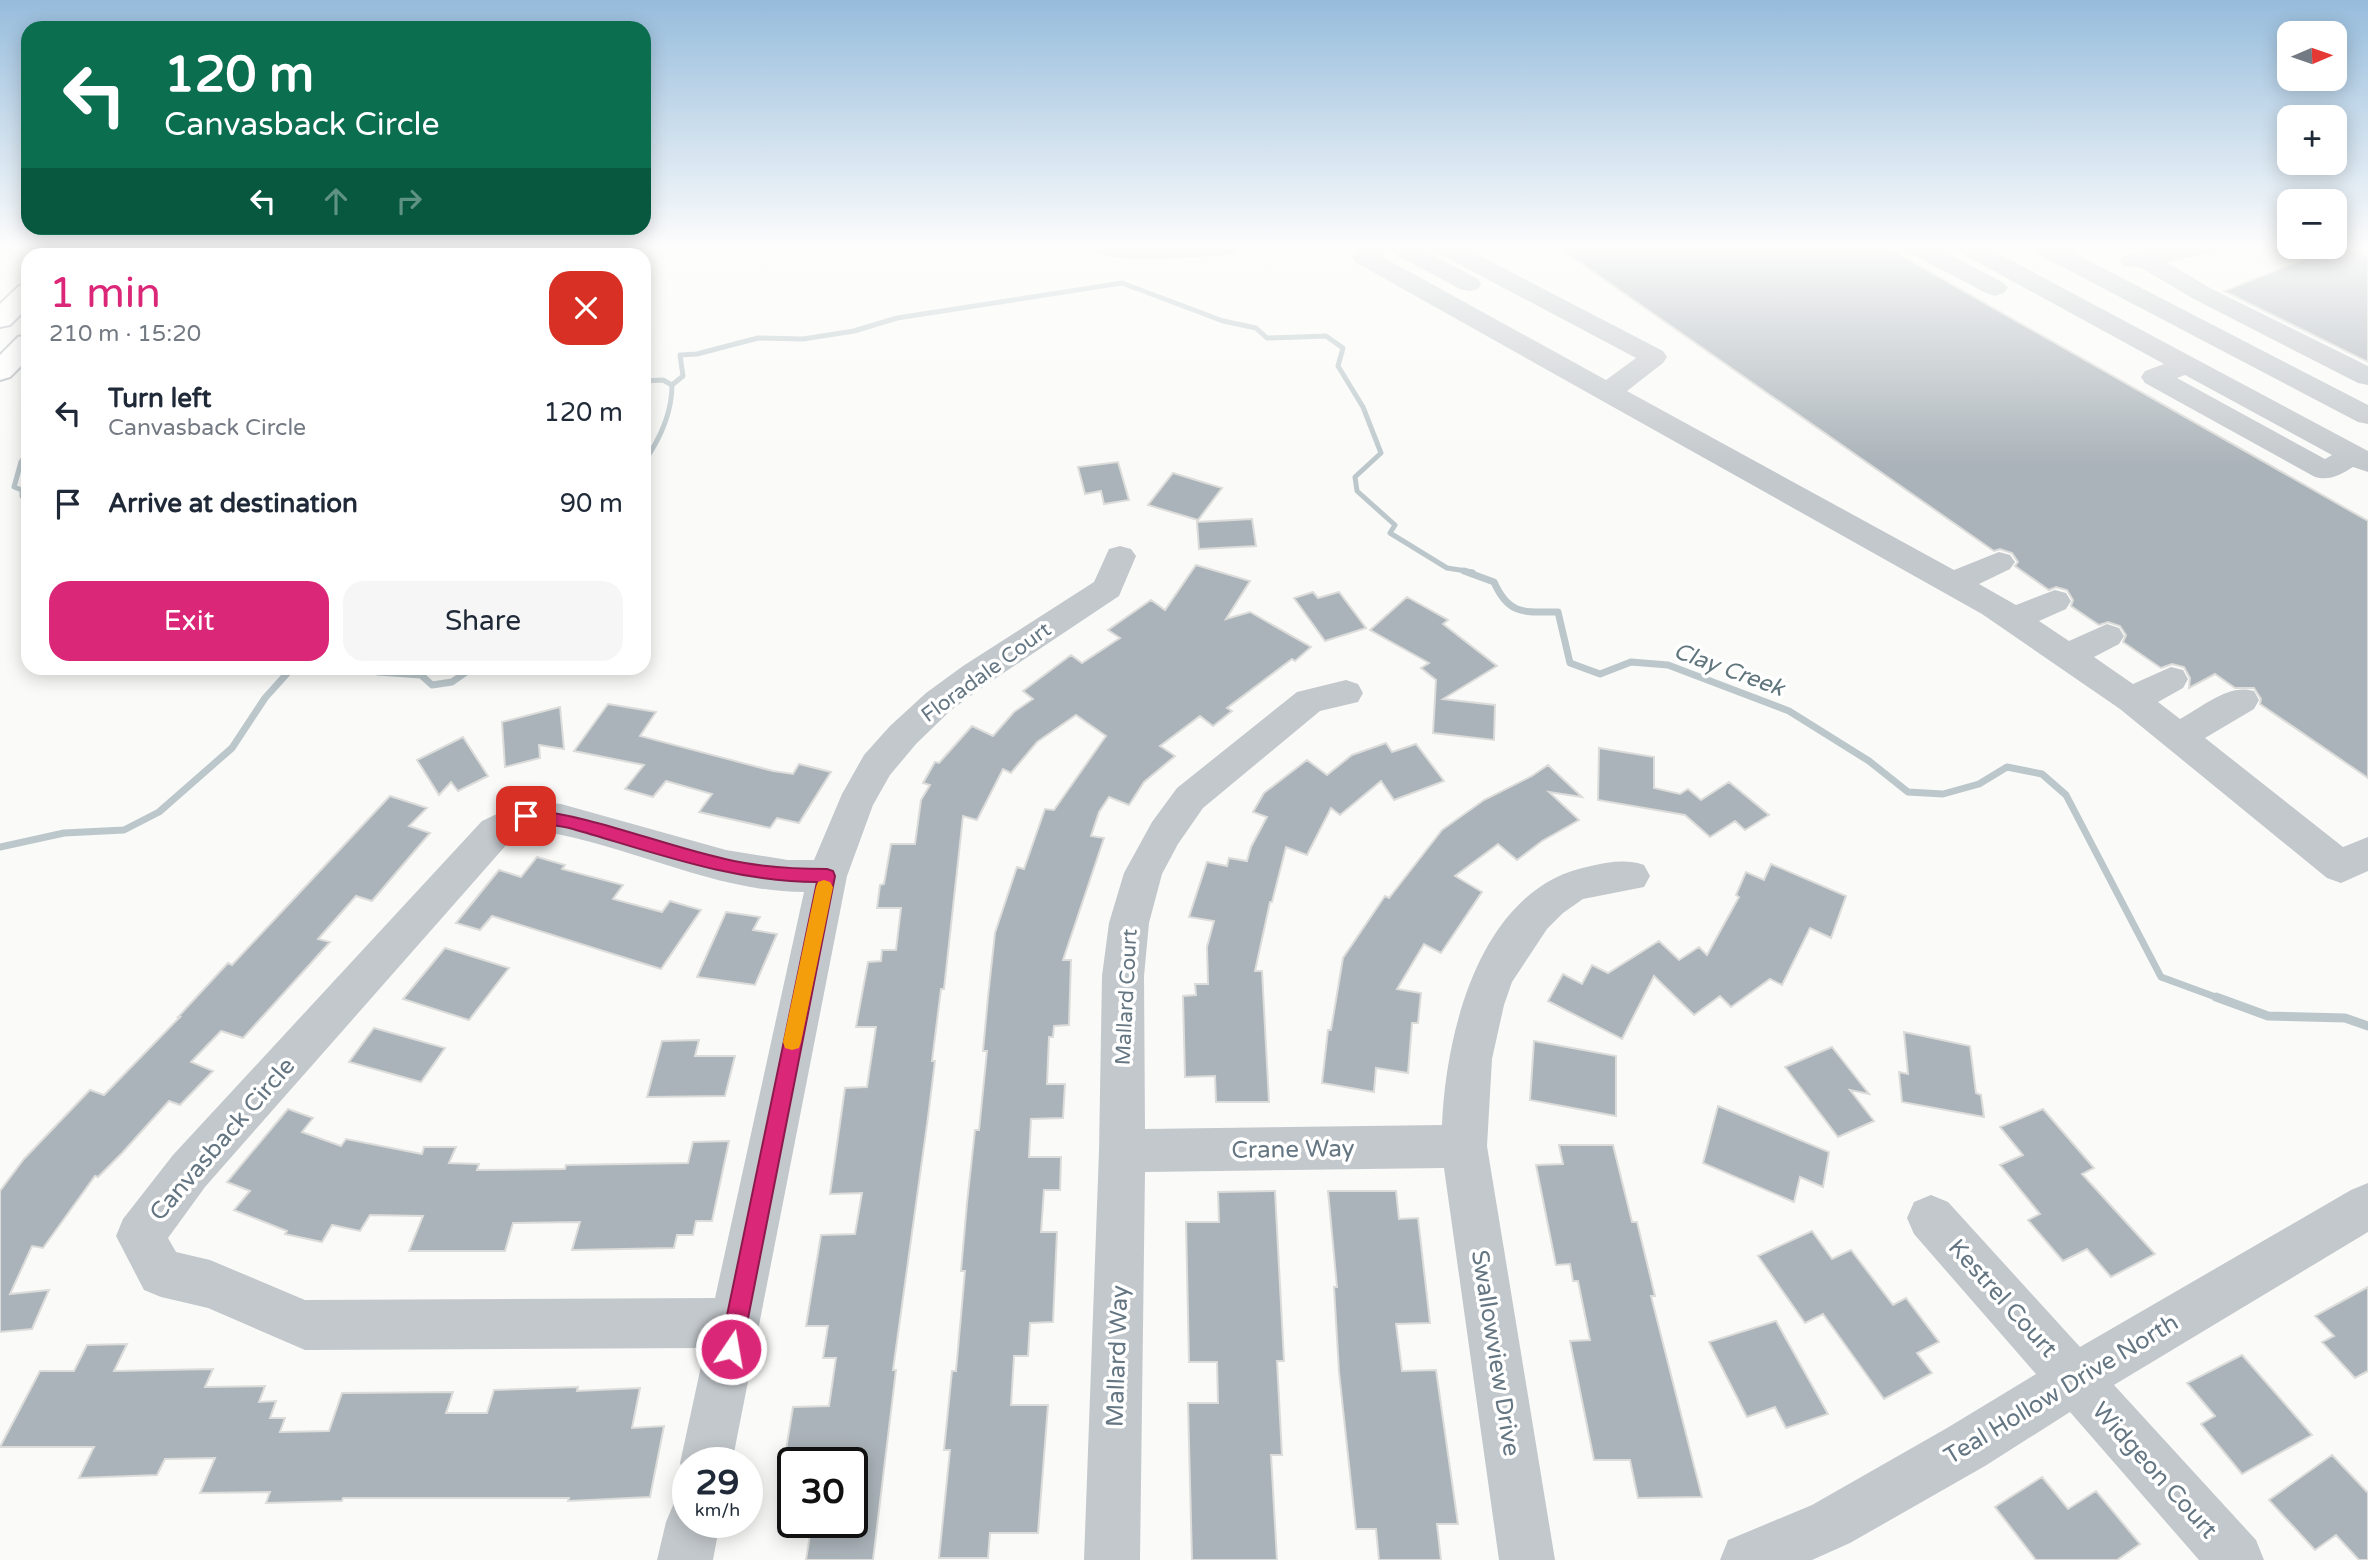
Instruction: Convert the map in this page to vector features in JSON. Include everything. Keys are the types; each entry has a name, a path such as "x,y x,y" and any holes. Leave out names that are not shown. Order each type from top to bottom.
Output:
{"main road":[{"path":"0,371 21,350"}],"street":[{"path":"1481,321 2013,619 2132,700 2341,867 2368,852"},
{"path":"1538,321 1634,372"},
{"path":"1584,321 1654,358 1609,391"},
{"path":"2104,321 2186,365 2155,377 2325,471 2360,459"},
{"path":"2184,321 2368,416"},
{"path":"2256,321 2368,377"},
{"name":"Floradale Court","path":"709,1447 827,876 855,804 877,765 902,735 938,702 966,682 1108,588 1120,556"},
{"path":"2013,619 2055,601"},
{"path":"2067,656 2107,636"},
{"path":"2132,700 2171,678"},
{"name":"Mallard Court","path":"1122,1151 1124,976 1129,923 1143,873 1165,833 1190,797 1309,701 1346,693"},
{"path":"2178,737 2242,700"},
{"name":"Canvasback Circle","path":"736,1323 305,1325 210,1284 160,1273 140,1236 189,1171 495,832 526,816 561,819 726,866 788,876 827,876"},
{"name":"Swallowview Drive","path":"1527,1560 1464,1146 1465,1083 1473,1034 1488,988 1505,951 1534,915 1568,888 1630,876"},
{"name":"Crane Way","path":"1122,1151 1464,1146"},
{"name":"Mallard Way","path":"1112,1560 1122,1151"},
{"name":"Teal Hollow Drive North","path":"1748,1560 1830,1524 1966,1447 2075,1379 2368,1206"},
{"name":"Kestrel Court","path":"1931,1218 2075,1379"},
{"name":"Widgeon Court","path":"2075,1379 2236,1560"},
{"path":"685,1560 690,1538"}],"lane":[{"path":"1952,583 1999,562"}],"building":[{"path":"1664,321 2016,321 2368,521 2368,778 2260,704 2261,699 2254,688 2235,688 2215,674 2189,688 2190,678 2184,667 2172,664 2161,668 2123,642 2126,635 2120,626 2108,622 2099,625 2071,606 2073,600 2067,590 2056,587 2049,590 2015,566 2018,562 2012,553 2000,549 1994,551"},
{"path":"2284,321 2368,321 2368,362"},
{"path":"1118,462 1129,500 1104,504 1101,491 1085,494 1078,467"},
{"path":"1173,473 1222,488 1198,520 1148,505"},
{"path":"1252,519 1256,546 1199,549 1197,522"},
{"path":"1196,565 1250,581 1226,619 1250,612 1311,647 1227,708 1232,711 1213,726 1200,716 1160,746 1175,756 1144,782 1129,805 1109,797 1099,812 1091,836 1104,838 1063,960 1071,960 1069,1025 1054,1026 1053,1037 1049,1037 1047,1084 1065,1084 1063,1118 1031,1119 1029,1157 1061,1157 1060,1190 1044,1190 1041,1232 1057,1232 1053,1322 1030,1323 1028,1356 1014,1356 1011,1405 1048,1405 1038,1533 990,1533 988,1558 939,1558 950,1450 944,1450 952,1371 956,1371 965,1271 961,1271 967,1203 975,1130 979,1130 987,1051 983,1051 995,933 1017,867 1024,869 1045,809 1054,810 1106,736 1076,715 1037,742 1011,773 1003,769 977,820 963,816 944,989 941,989 932,1061 935,1061 928,1117 893,1370 896,1370 873,1560 806,1560 809,1538 868,1538 868,1447 786,1447 793,1407 829,1406 836,1358 823,1358 828,1326 806,1326 821,1235 855,1234 862,1193 830,1194 845,1088 867,1087 876,1027 856,1027 868,962 881,961 882,950 896,950 901,908 877,908 891,844 915,844 921,800 930,785 923,783 935,762 939,763 972,726 993,736 1014,712 1033,699 1023,691 1071,655 1082,663 1120,638 1108,630 1151,600 1165,610"},
{"path":"1313,592 1318,598 1339,592 1366,628 1325,641 1294,598"},
{"path":"1407,597 1448,620 1443,624 1497,666 1443,699 1495,705 1494,740 1433,733 1436,680 1421,668 1429,663 1370,630"},
{"path":"608,704 656,712 640,736 773,771 793,774 799,764 831,772 799,823 777,818 770,828 699,812 712,794 666,781 653,797 625,789 644,765 574,751"},
{"path":"560,707 564,749 539,745 540,758 505,767 502,722"},
{"path":"463,737 488,776 458,791 451,782 439,795 417,760"},
{"path":"1386,743 1392,752 1416,744 1444,781 1394,800 1381,781 1340,815 1331,808 1307,855 1286,847 1270,902 1255,971 1262,971 1269,1102 1216,1102 1215,1076 1185,1077 1183,996 1196,995 1195,984 1208,984 1207,947 1214,921 1189,917 1207,862 1227,866 1229,858 1247,861 1251,847 1267,817 1253,812 1264,793 1307,760 1327,775 1352,755"},
{"path":"1599,748 1654,757 1654,788 1680,794 1688,789 1701,800 1729,782 1769,815 1745,830 1735,821 1710,837 1685,815 1598,800"},
{"path":"1548,765 1582,797 1549,792 1579,820 1542,841 1517,860 1498,844 1455,876 1482,892 1441,953 1424,944 1397,989 1421,993 1418,1023 1412,1023 1408,1073 1376,1068 1374,1092 1322,1083 1328,1030 1331,1030 1343,958 1385,896 1389,898 1442,830 1484,800"},
{"path":"390,796 427,808 409,826 430,833 372,901 356,896 318,939 330,942 243,1038 221,1031 191,1062 213,1071 180,1105 169,1101 122,1153 98,1177 95,1176 43,1248 32,1246 10,1294 49,1290 32,1329 0,1332 0,1191 24,1159 90,1090 104,1095 228,963 232,965"},
{"path":"537,857 565,865 562,869 623,885 613,899 662,912 670,901 701,910 661,969 492,916 480,930 456,923 499,870 521,877"},
{"path":"1771,864 1846,896 1831,938 1810,928 1782,985 1770,979 1731,1007 1720,996 1694,1015 1654,976 1622,1039 1548,1001 1563,974 1582,984 1592,965 1608,973 1659,941 1679,960 1699,947 1707,955 1739,897 1736,895 1746,872 1764,880"},
{"path":"726,912 760,917 753,930 777,934 755,985 697,977"},
{"path":"445,948 509,968 469,1020 403,999"},
{"path":"374,1028 445,1048 421,1082 349,1062"},
{"path":"1904,1032 1970,1046 1976,1093 1981,1095 1984,1117 1902,1102 1899,1072 1908,1074"},
{"path":"699,1040 695,1056 735,1056 725,1096 647,1097 662,1041"},
{"path":"1534,1041 1616,1056 1616,1116 1530,1100"},
{"path":"1832,1047 1869,1094 1850,1090 1874,1121 1838,1137 1785,1067"},
{"path":"1718,1106 1829,1152 1823,1187 1800,1177 1794,1202 1703,1163"},
{"path":"288,1109 313,1118 302,1132 341,1146 346,1139 422,1154 424,1147 456,1147 449,1163 479,1164 477,1170 688,1163 693,1142 729,1141 712,1221 696,1221 693,1235 677,1235 674,1248 572,1250 580,1222 513,1223 505,1251 409,1251 423,1216 370,1215 360,1231 332,1225 322,1242 285,1234 287,1231 234,1210 250,1191 227,1182"},
{"path":"2043,1109 2094,1168 2082,1174 2155,1254 2111,1277 2087,1249 2063,1261 2028,1220 2040,1214 2000,1165 2023,1155 2000,1127"},
{"path":"1559,1145 1613,1145 1632,1222 1637,1222 1655,1296 1651,1296 1702,1497 1638,1498 1630,1460 1594,1460 1570,1341 1590,1340 1578,1281 1573,1281 1570,1264 1556,1265 1536,1165 1563,1164"},
{"path":"1275,1191 1284,1361 1277,1361 1282,1455 1271,1455 1277,1560 1192,1560 1188,1403 1218,1403 1217,1362 1189,1362 1186,1222 1219,1222 1218,1192"},
{"path":"1328,1191 1396,1191 1399,1219 1418,1218 1430,1323 1396,1324 1402,1371 1436,1370 1458,1524 1437,1524 1441,1560 1379,1560 1376,1529 1356,1529 1339,1372 1334,1287 1337,1287"},
{"path":"1812,1231 1832,1259 1851,1250 1893,1305 1906,1298 1939,1342 1917,1353 1932,1373 1884,1399 1823,1314 1805,1323 1758,1256"},
{"path":"2368,1287 2368,1371 2355,1378 2322,1342 2334,1336 2315,1316"},
{"path":"1776,1321 1828,1414 1786,1428 1775,1407 1747,1417 1709,1342"},
{"path":"127,1344 114,1371 213,1369 205,1387 265,1386 259,1402 276,1401 270,1418 285,1418 280,1432 329,1431 342,1393 453,1392 446,1413 487,1413 494,1390 578,1387 577,1391 640,1388 632,1428 664,1426 650,1497 568,1501 569,1498 343,1498 342,1501 266,1503 270,1492 200,1493 215,1458 165,1459 157,1475 79,1478 94,1447 0,1447 40,1371 74,1371 87,1345"},
{"path":"2242,1355 2312,1435 2242,1474 2201,1424 2215,1416 2187,1383"},
{"path":"2332,1455 2368,1493 2368,1560 2359,1560 2336,1535 2315,1550 2269,1500"},
{"path":"2042,1477 2068,1509 2096,1491 2140,1544 2117,1560 2036,1560 1995,1507"}],"waterway":[{"name":"Clay Creek","path":"672,385 683,376 680,355 697,354 758,338 803,339 854,331 888,321"},
{"name":"Clay Creek","path":"1222,321 1256,328 1267,338 1326,336 1343,348 1338,366 1363,407 1381,453 1355,477 1357,491 1395,525 1390,533 1447,568 1473,572"},
{"path":"651,381 663,380 672,385"},
{"path":"651,451 664,425 670,406 672,385"},
{"path":"21,462 14,487 21,490"},
{"name":"Clay Creek","path":"1464,571 1494,582 1506,601 1519,610 1558,612 1570,663 1600,674 1631,662 1668,665 1789,711 1869,761 1908,792 1943,794 1979,784 2007,767 2042,774 2066,795 2161,977 2221,999"},
{"path":"0,847 64,833 124,830 159,812 232,748 265,698 286,675"},
{"path":"421,675 432,685 452,682 462,675"},
{"name":"Clay Creek","path":"2216,997 2268,1016 2345,1018 2368,1026"}],"slow traffic":[{"path":"792,1042 824,887"}],"route":[{"path":"526,816 561,819 726,866 788,876 827,876 731,1349"}]}
